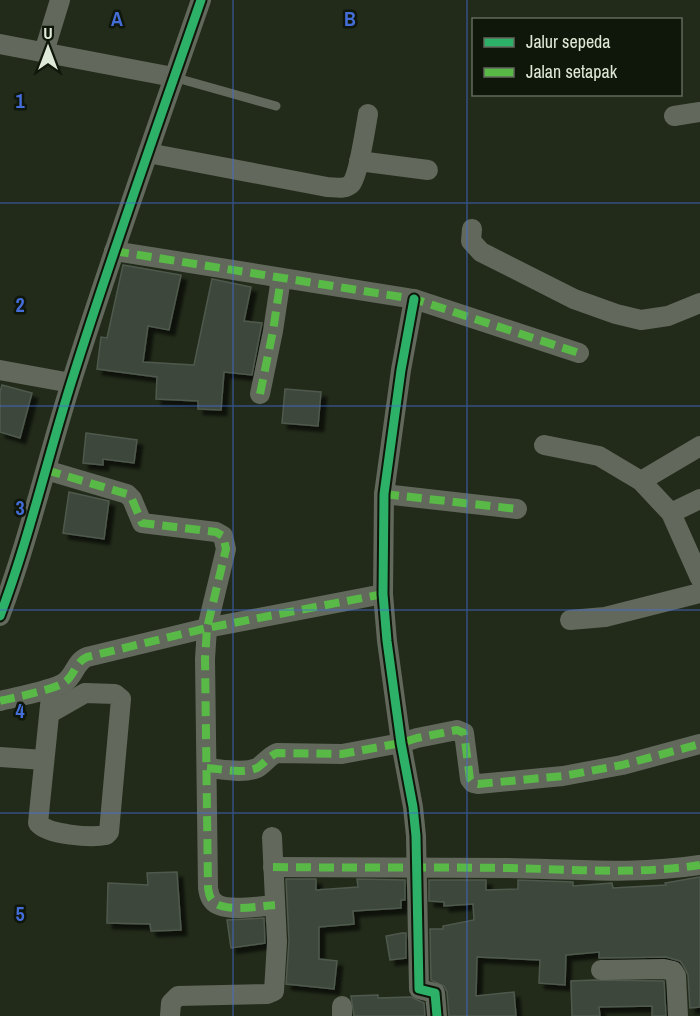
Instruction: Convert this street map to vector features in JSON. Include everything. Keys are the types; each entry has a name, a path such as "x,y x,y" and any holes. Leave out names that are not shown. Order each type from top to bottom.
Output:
{"street":[{"path":"44,52 60,0"},
{"path":"2,604 114,251 201,0"},
{"path":"0,44 174,77"},
{"path":"674,116 700,112"},
{"path":"148,153 341,188 351,184 354,180 368,114"},
{"path":"359,161 428,170"},
{"path":"472,229 471,241 481,252 574,299 616,314 640,320 668,316 700,303"},
{"path":"114,251 414,299 579,353"},
{"path":"260,394 282,278"},
{"path":"414,299 401,370 384,494 383,594 401,743 413,807 419,989 435,993 437,1016"},
{"path":"0,370 71,383"},
{"path":"544,445 598,456 641,481 671,513 700,578"},
{"path":"641,481 700,446"},
{"path":"46,470 127,494 132,499 142,523 216,532 223,536 226,549 207,628 205,659 208,888 214,904 224,908 275,905"},
{"path":"384,494 517,509"},
{"path":"671,513 700,499"},
{"path":"570,620 605,617 700,593"},
{"path":"0,701 60,685 71,677 76,665 87,657 207,628 383,594"},
{"path":"85,693 115,694 121,699 109,832 101,836 76,835 40,826 38,815 44,760 51,704 85,693"},
{"path":"207,768 252,769 277,753 342,753 461,731 464,733 470,779 471,782 478,784 563,776 622,765 700,744"},
{"path":"0,757 44,760"},
{"path":"170,1016 171,1004 178,996 267,994 274,991 277,942 272,837"},
{"path":"273,867 416,866 623,870 682,868 700,865"},
{"path":"601,970 664,969 673,971 676,976 678,1016"}],"lane":[{"path":"174,77 276,106"}],"building":[{"path":"123,265 181,275 169,330 148,326 143,362 194,365 212,279 251,287 244,321 262,323 252,375 224,372 221,410 198,409 198,401 156,399 157,377 97,369 101,337 107,338"},
{"path":"2,385 32,393 20,438 0,432"},
{"path":"285,389 321,392 318,426 282,423"},
{"path":"86,433 137,440 134,463 103,459 103,465 83,463"},
{"path":"69,492 109,501 104,539 63,533"},
{"path":"177,872 181,930 151,931 150,924 107,923 108,883 148,885 147,873"},
{"path":"700,877 700,1007 690,1008 688,975 683,965 680,961 666,957 599,958 599,952 566,955 565,985 539,983 540,960 477,957 476,996 514,992 516,1016 449,1016 447,992 444,986 431,980 430,929 443,929 443,926 474,920 473,904 444,906 444,902 429,901 429,880 486,880 486,890 518,889 518,880 573,882 573,886 612,883 613,888 666,885 665,883"},
{"path":"286,879 316,879 316,890 358,887 357,879 405,880 405,900 401,900 401,908 353,911 354,924 319,927 319,959 337,961 334,989 286,984 289,941"},
{"path":"264,918 265,943 231,948 227,920"},
{"path":"406,933 406,958 390,960 386,936"},
{"path":"571,981 664,981 666,1016 652,1016 652,1006 599,1007 600,1016 572,1016"},
{"path":"378,995 378,998 411,997 424,1003 425,1016 354,1016 351,996"}],"marked path":[{"path":"114,251 414,299 579,353"},
{"path":"260,394 281,278"},
{"path":"46,470 127,494 132,499 142,523 216,532 223,536 226,549 207,628 205,659 208,888 213,901 225,907 275,905"},
{"path":"384,494 517,509"},
{"path":"0,701 60,685 87,657 207,628 383,594"},
{"path":"207,768 251,770 277,753 342,754 457,730 464,733 470,779 473,783 478,784 563,776 622,765 700,744"},
{"path":"273,867 628,871 700,865"}],"cycle path":[{"path":"0,616 20,558 87,332 201,0"},
{"path":"414,299 401,370 384,494 383,594 387,641 416,836 419,989 435,993 437,1016"}]}
